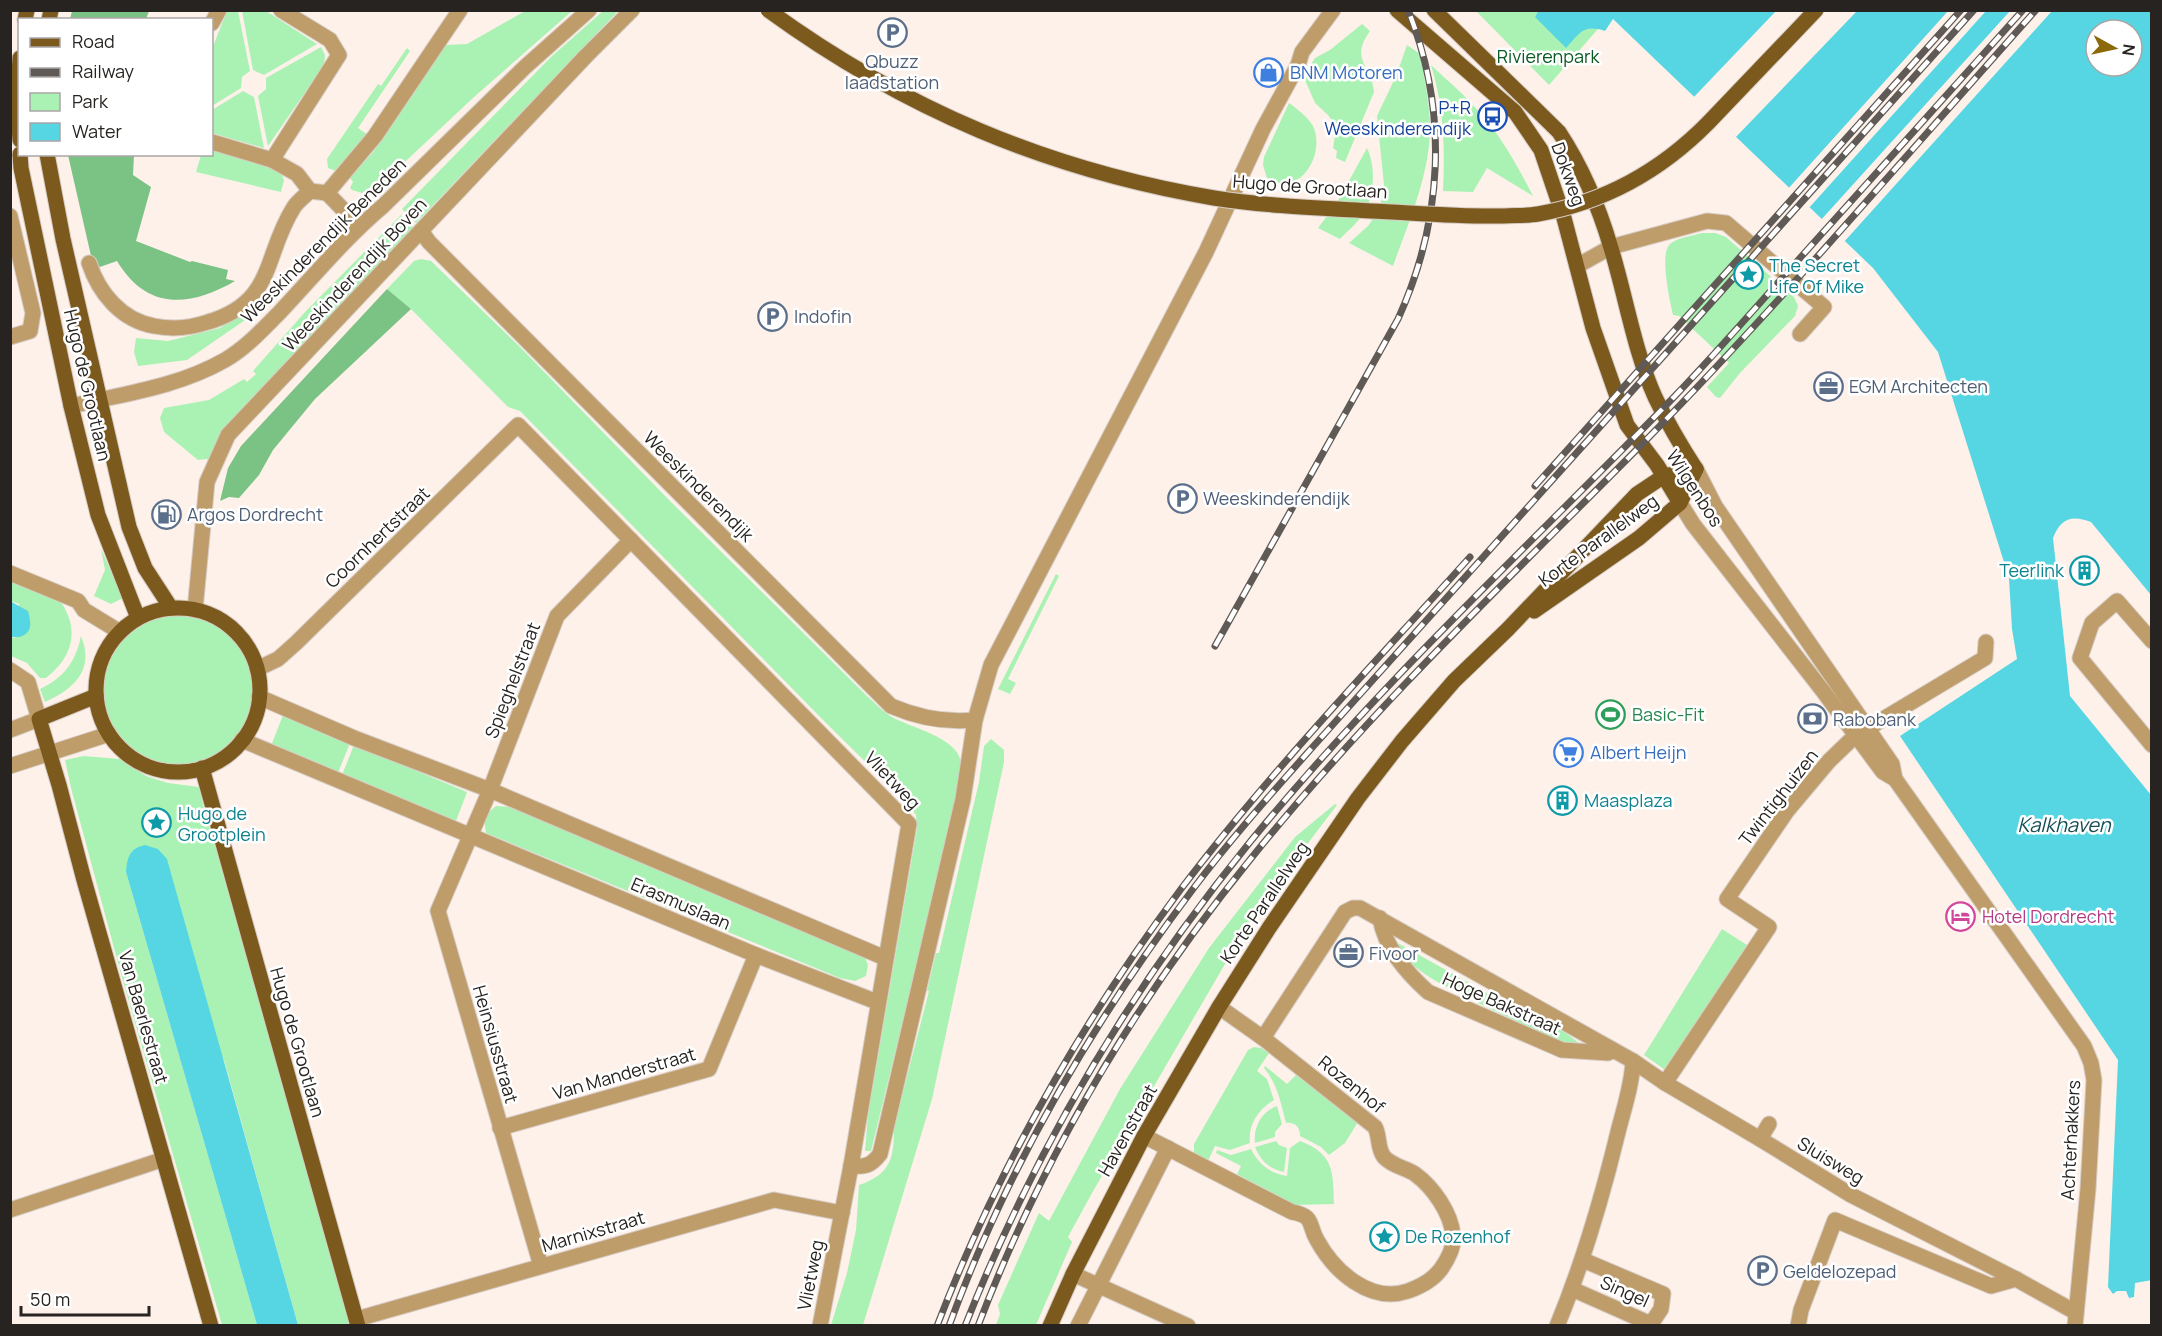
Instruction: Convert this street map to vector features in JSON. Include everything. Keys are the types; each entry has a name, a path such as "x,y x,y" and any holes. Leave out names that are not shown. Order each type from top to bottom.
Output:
{"main road":[{"name":"Hugo de Grootlaan","path":"768,10 853,67 917,104 964,126 1080,168 1156,188 1294,208 1474,217 1536,215 1583,203 1635,180 1685,146 1816,10"},
{"name":"Dokweg","path":"1397,10 1503,100 1528,129 1541,150 1552,179 1577,266"},
{"name":"Dokweg","path":"1434,10 1559,132 1590,190 1611,247"},
{"path":"18,77 18,104"},
{"name":"Hugo de Grootlaan","path":"10,145 21,161 71,406 98,515 138,618"},
{"name":"Hugo de Grootlaan","path":"47,156 63,239 129,527 145,568 171,608"},
{"name":"Wilgenbos","path":"1611,247 1635,336 1655,396 1696,469"},
{"name":"Wilgenbos","path":"1577,266 1593,328 1627,425 1664,476 1680,503"},
{"name":"Korte Parallelweg","path":"1219,1006 1298,884 1364,790 1402,741 1454,681 1508,629 1637,494 1664,476 1696,469"},
{"name":"Korte Parallelweg","path":"1508,629 1639,538 1680,503 1696,469"},
{"path":"171,608 195,610 214,616 231,627 244,642 257,669 259,697 252,724 242,740 225,756 202,768 172,771 153,768 126,753 109,734 100,716 96,696 98,675 109,645 120,632 138,618 158,610 171,608"},
{"path":"39,719 96,696"},
{"name":"Van Baerlestraat","path":"39,719 211,1326"},
{"name":"Hugo de Grootlaan","path":"202,768 243,910 273,1029 358,1322"},
{"name":"Havenstraat","path":"1050,1326 1073,1274 1144,1136 1219,1006"}],"street":[{"path":"272,160 339,55 330,40 281,10"},
{"path":"327,193 375,136 460,10"},
{"name":"Weeskinderendijk Beneden","path":"71,406 145,390 182,379 225,360 262,330 359,226 383,207 525,67 590,10"},
{"name":"Weeskinderendijk Boven","path":"195,610 207,482 228,435 632,10"},
{"path":"851,1166 863,1167 872,1164 880,1154 963,799 975,720 991,665 1206,252 1270,115 1298,65 1302,52 1333,10"},
{"path":"213,142 272,160 297,174 310,191 327,193 359,226"},
{"path":"89,263 95,280 104,294 136,320 173,329 217,320 246,303 261,285 286,221 296,205 310,191"},
{"path":"10,216 33,313 30,331 10,337"},
{"path":"1577,266 1611,247 1707,221 1726,223 1824,307 1800,334"},
{"name":"Weeskinderendijk","path":"422,231 429,242 891,706 929,718 952,722 975,720"},
{"name":"Vlietweg","path":"518,425 909,824 851,1166 820,1326"},
{"name":"Coornhertstraat","path":"257,669 278,659 296,644 518,425"},
{"name":"Wilgenbos","path":"1696,469 1715,506 1862,732"},
{"name":"Wilgenbos","path":"1680,503 1693,524 1823,691 1862,732"},
{"name":"Spieghelstraat","path":"490,790 557,616 631,540"},
{"path":"10,573 78,601 84,610 120,632"},
{"path":"2151,641 2117,601 2092,623 2080,658 2151,745"},
{"name":"Twintighuizen","path":"1665,1083 1769,927 1727,899 1787,812 1829,761 1862,732 1985,658 1986,642"},
{"path":"10,670 28,682 39,719 10,730"},
{"name":"Erasmuslaan","path":"259,697 354,738 490,790 885,958"},
{"name":"Achterhakkers","path":"1862,732 1892,764 1895,779 2084,1046 2091,1063 2094,1080 2076,1322"},
{"path":"10,766 109,734"},
{"name":"Erasmuslaan","path":"242,740 756,955 877,1002"},
{"path":"470,836 490,790"},
{"name":"Heinsiusstraat","path":"470,836 438,911 541,1266"},
{"name":"Hoge Bakstraat","path":"1263,1038 1345,912 1353,908 1360,908 1633,1060"},
{"name":"Hoge Bakstraat","path":"1380,918 1383,934 1402,964 1428,992 1562,1050 1608,1053 1613,1050"},
{"name":"Van Manderstraat","path":"500,1128 709,1069 756,955"},
{"name":"Rozenhof","path":"1144,1136 1292,1212 1301,1213 1308,1219 1314,1228 1316,1238 1335,1263 1352,1281 1365,1289 1378,1293 1398,1294 1427,1284 1448,1259 1453,1235 1446,1212 1438,1199 1416,1175 1393,1164 1383,1156 1375,1127 1219,1006"},
{"name":"Sluisweg","path":"1633,1060 1665,1083 1851,1195 2016,1279 2076,1322"},
{"name":"Singel","path":"1557,1326 1583,1260 1606,1180 1632,1079 1633,1060"},
{"path":"1760,1139 1769,1124"},
{"path":"1078,1326 1103,1287 1168,1148"},
{"path":"10,1210 164,1159"},
{"name":"Marnixstraat","path":"358,1322 541,1266 774,1200 842,1213"},
{"path":"1797,1326 1835,1220 1991,1286 2016,1279"},
{"name":"Singel","path":"1572,1289 1651,1324 1661,1309 1663,1294 1583,1260"},
{"path":"1073,1274 1188,1326"}],"green space":[{"path":"72,10 149,11 146,18 70,18"},
{"path":"604,10 618,11 416,223 402,209 551,57"},
{"path":"227,11 238,11 250,71 242,77 241,88 213,105 213,46"},
{"path":"242,11 266,11 317,44 264,75 253,70"},
{"path":"525,11 572,11 474,97 374,191 371,187 362,193 352,190 350,188 353,182 350,178 373,152 446,45 467,44"},
{"name":"Rivierenpark","path":"1476,11 1539,11 1535,17 1584,29 1593,27 1598,29 1549,85"},
{"path":"1362,24 1370,31 1361,49 1363,62 1370,75 1374,92 1345,162 1336,158 1337,151 1333,148 1334,123 1315,103 1305,80 1307,70 1315,58 1330,50"},
{"path":"1407,45 1420,54 1428,100 1430,135 1427,162 1419,192 1393,266 1349,243 1368,226 1380,209 1384,185 1377,116 1396,76"},
{"path":"321,47 325,55 324,65 268,146 258,96 266,89 266,78"},
{"path":"407,48 410,51 358,128 368,135 336,171 328,168 327,159 378,84 381,86"},
{"path":"1431,65 1469,101 1489,124 1510,154 1533,196 1487,168 1473,192 1443,191 1443,128 1439,96"},
{"path":"243,91 254,97 264,148 213,133 213,109"},
{"path":"1289,103 1313,126 1316,149 1313,160 1299,178 1290,183 1279,183 1267,178 1263,165 1264,157"},
{"path":"1367,148 1373,172 1370,199 1361,217 1340,239 1318,228 1337,203"},
{"path":"213,150 280,170 284,180 281,192 196,172 201,156 213,156"},
{"path":"68,156 134,156 133,175 151,187 136,241 190,262 228,270 226,279 235,281 202,296 170,300 142,289 117,261 94,269"},
{"path":"401,215 413,227 237,414 210,460 198,460 164,432 160,418 164,408 209,400 244,379 247,382 256,374 253,371 306,311"},
{"path":"1702,233 1715,233 1726,237 1794,297 1798,306 1795,316 1740,373 1720,398 1716,397 1707,387 1729,363 1679,316 1673,315 1666,278 1665,257 1670,244 1681,238"},
{"path":"421,259 431,261 519,346 671,502 885,713 932,734 958,753 961,762 961,776 957,800 871,1151 865,1151 868,1115 917,829 916,815 907,803 520,411 508,407 411,309 387,289 414,261"},
{"path":"387,289 411,309 315,399 273,450 259,475 239,498 229,497 220,501 228,468 241,446"},
{"path":"260,299 251,316 187,360 138,366 134,352 136,338 168,341 220,328"},
{"path":"101,549 123,598 111,604 94,596 105,570"},
{"path":"1056,574 1059,576 1008,679 1016,683 1010,694 998,689"},
{"path":"10,580 59,600 69,619 70,646 58,667 46,678 40,678 27,663 11,656 11,637 15,638 19,604 11,601"},
{"path":"179,615 208,621 232,637 248,661 254,690 248,719 232,743 208,759 179,765 150,759 126,743 110,719 104,690 110,661 126,637 150,621"},
{"path":"81,636 85,648 85,659 79,677 65,691 45,702 40,689 56,680 68,668"},
{"path":"283,715 350,743 338,773 271,746"},
{"path":"991,739 1004,750 1004,762 932,1099 863,1325 831,1325 847,1273 856,1230 859,1185 878,1176 888,1164 891,1156 894,1127 929,991 927,991 936,953 939,953 979,782 984,746"},
{"path":"354,745 467,792 456,821 342,775"},
{"path":"84,756 120,759 146,776 168,783 199,787 354,1325 298,1325 224,1060 126,872 257,1325 222,1325 121,974 71,788 65,760"},
{"path":"1335,804 1337,805 1254,914 1092,1193 1068,1237 1072,1242 1036,1325 996,1325 1000,1314 998,1305 1039,1213 1049,1221 1120,1089 1209,948 1295,837"},
{"path":"496,806 512,807 864,955 868,965 866,976 855,981 840,978 486,833 484,820"},
{"path":"1722,929 1747,945 1668,1072 1644,1055"},
{"path":"1396,942 1478,988 1472,1000 1420,971 1394,946"},
{"path":"1485,992 1536,1021 1539,1019 1566,1033 1584,1047 1558,1041 1478,1003"},
{"path":"1254,1047 1269,1053 1257,1071 1267,1079 1274,1100 1255,1118 1250,1143 1230,1150 1215,1146 1207,1163 1194,1153 1194,1144 1248,1050"},
{"path":"1265,1066 1287,1084 1296,1075 1358,1122 1345,1143 1329,1155 1321,1147 1300,1136 1299,1130 1292,1123 1286,1123 1278,1094"},
{"path":"1277,1106 1282,1124 1275,1132 1275,1137 1255,1143 1255,1131 1260,1120"},
{"path":"1276,1141 1287,1148 1284,1172 1266,1164 1255,1147"},
{"path":"1300,1141 1320,1152 1329,1165 1332,1173 1334,1204 1294,1205 1237,1174 1241,1166 1216,1153 1217,1150 1231,1155 1251,1149 1265,1167 1287,1176 1290,1148"}],"water":[{"name":"Kalkhaven","path":"1539,10 2151,11 2151,595 2091,522 2078,519 2068,520 2060,526 2053,538 2070,696 2151,795 2152,1280 2135,1283 2134,1297 2129,1298 2126,1291 2117,1291 2113,1294 2108,1287 2118,1060 1900,736 2017,659 2012,629 2009,578 1938,352 1873,268 1613,19 1605,31 1587,29 1582,31 1566,48 1535,17"},
{"path":"10,601 28,611 30,627 27,633 20,637 11,637"},
{"path":"145,845 158,849 167,859 298,1325 257,1325 126,872 130,854 136,848"}],"pier":[{"path":"1776,11 1857,11 1734,139 1692,99"},
{"path":"1948,11 1986,11 1808,209 1787,190"},
{"path":"2010,11 2052,11 1843,243 1820,221"}],"railway":[{"path":"1215,646 1398,319 1413,281 1432,205 1435,126 1430,87 1408,10"},
{"path":"1535,486 1961,10"},
{"path":"949,1326 997,1211 1055,1099 1121,991 1207,871 1310,750 1974,10"},
{"path":"965,1326 1022,1197 1089,1073 1165,955 1250,842 1351,726 1404,670 1690,380 2023,10"},
{"path":"978,1326 1032,1201 1097,1080 1171,965 1253,856 1300,800 1397,693 1701,383 2036,10"},
{"path":"937,1326 986,1211 1044,1099 1109,992 1144,940 1181,889 1250,803 1470,557"}],"place":[{"name":"Qbuzz laadstation","path":"892,32"},
{"name":"BNM Motoren","path":"1269,72"},
{"name":"P+R Weeskinderendijk","path":"1492,117"},
{"name":"The Secret Life Of Mike","path":"1748,275"},
{"name":"Indofin","path":"773,316"},
{"name":"EGM Architecten","path":"1828,386"},
{"name":"Weeskinderendijk","path":"1182,498"},
{"name":"Argos Dordrecht","path":"166,514"},
{"name":"Teerlink","path":"2085,570"},
{"name":"Basic-Fit","path":"1611,714"},
{"name":"Rabobank","path":"1812,719"},
{"name":"Albert Heijn","path":"1569,752"},
{"name":"Maasplaza","path":"1563,800"},
{"name":"Hugo de Grootplein","path":"157,823"},
{"name":"Hotel Dordrecht","path":"1961,916"},
{"name":"Fivoor","path":"1348,953"},
{"name":"De Rozenhof","path":"1384,1236"},
{"name":"Geldelozepad","path":"1762,1271"}]}
